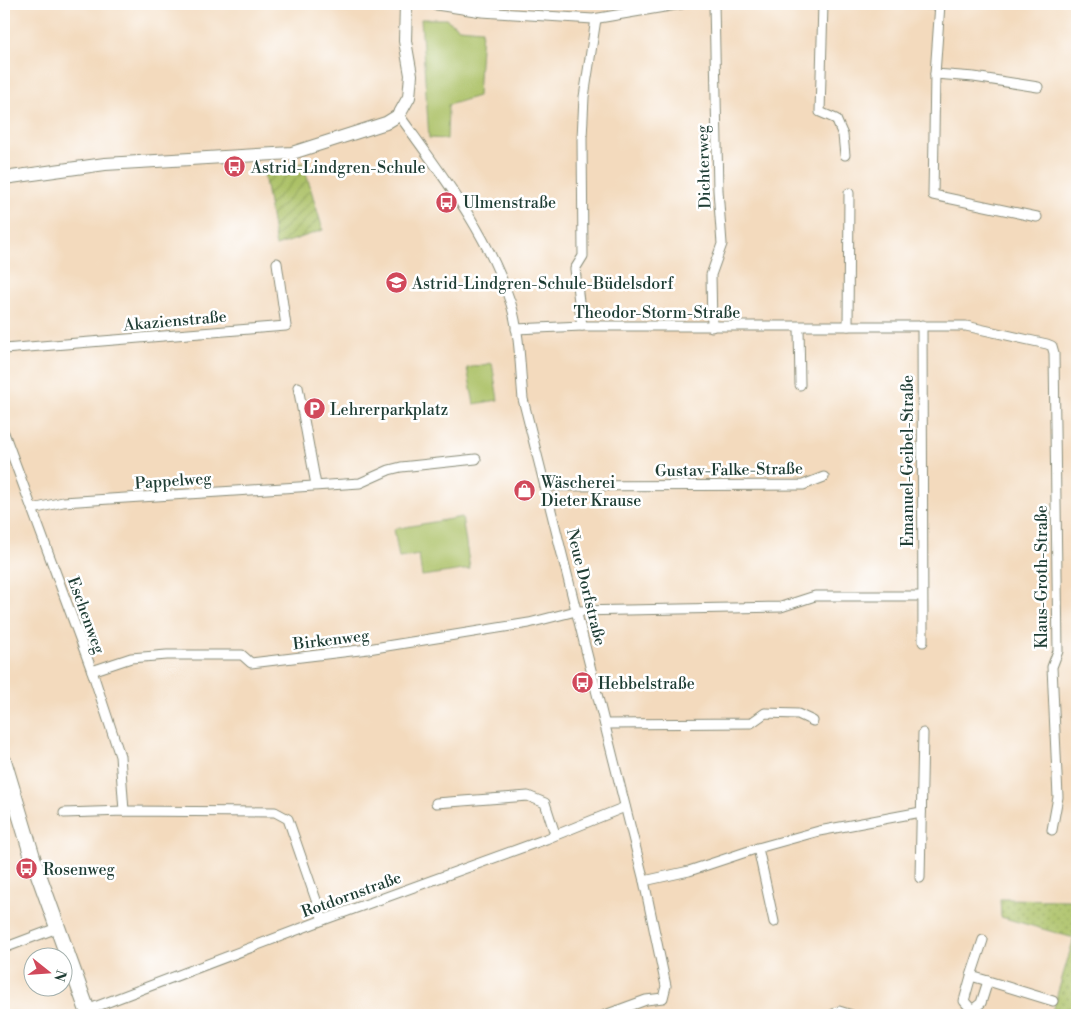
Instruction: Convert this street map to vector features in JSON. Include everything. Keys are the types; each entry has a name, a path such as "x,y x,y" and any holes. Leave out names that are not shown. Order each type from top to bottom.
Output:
{"main road":[{"path":"4,762 34,862 88,1013"}],"street":[{"path":"4,178 105,164 292,153 386,123 399,115 409,97 411,75 405,41 406,4"},
{"path":"430,4 482,12 596,18 682,4"},
{"name":"Dichterweg","path":"712,327 711,275 722,244 718,190 714,4"},
{"path":"823,4 820,112 836,119 843,135 845,155"},
{"path":"909,4 940,4 935,74 934,195 1037,217"},
{"path":"582,326 575,269 583,256 582,138 584,97 596,18"},
{"path":"935,74 974,77 1038,87"},
{"name":"Neue Dorfstraße","path":"399,115 465,208 493,257 512,306 523,399 644,881 666,986 663,998 646,1000 605,1015"},
{"path":"848,326 849,193"},
{"name":"Akazienstraße","path":"4,349 286,326 277,263"},
{"name":"Theodor-Storm-Straße","path":"516,329 582,326 966,326 1047,344 1052,346 1054,353"},
{"name":"Emanuel-Geibel-Straße","path":"922,326 923,642"},
{"path":"799,327 800,385"},
{"name":"Klaus-Groth-Straße","path":"1052,830 1058,797 1052,667 1058,651 1054,353"},
{"path":"298,387 316,485"},
{"name":"Eschenweg","path":"4,433 92,671 120,756 124,812"},
{"name":"Pappelweg","path":"33,509 63,502 360,483 400,467 476,459"},
{"name":"Gustav-Falke-Straße","path":"545,486 803,485 824,477"},
{"path":"576,611 781,607 815,596 922,596"},
{"name":"Birkenweg","path":"92,671 131,658 167,655 242,655 251,663 270,662 368,649 519,625 576,611"},
{"path":"605,724 751,723 765,713 798,714 813,721"},
{"path":"920,878 923,733"},
{"path":"436,803 528,796 545,803 555,834"},
{"name":"Rotdornstraße","path":"88,1013 323,920 625,807"},
{"path":"64,813 275,812 288,819 323,920"},
{"path":"644,881 689,870 758,848 921,812"},
{"path":"758,848 774,922"},
{"path":"4,948 57,928"},
{"path":"983,940 964,1000 971,1013 981,1003 988,981"},
{"path":"971,976 1053,1001"},
{"path":"832,1015 839,1011 852,1015"}],"green space":[{"path":"421,19 446,19 459,28 482,30 478,96 448,105 447,139 429,138"},
{"path":"303,163 323,230 276,246 264,174"},
{"path":"492,363 498,400 474,404 467,368"},
{"path":"462,517 470,569 422,576 419,555 399,558 394,529"},
{"path":"1000,899 1069,900 1077,904 1077,1015 1051,1015 1074,938 1001,917"}],"place":[{"name":"Astrid-Lindgren-Schule","path":"235,167"},
{"name":"Ulmenstraße","path":"447,202"},
{"name":"Astrid-Lindgren-Schule-Büdelsdorf","path":"396,283"},
{"name":"Lehrerparkplatz","path":"314,409"},
{"name":"Wäscherei Dieter Krause","path":"525,491"},
{"name":"Hebbelstraße","path":"582,683"},
{"name":"Rosenweg","path":"27,869"}]}
